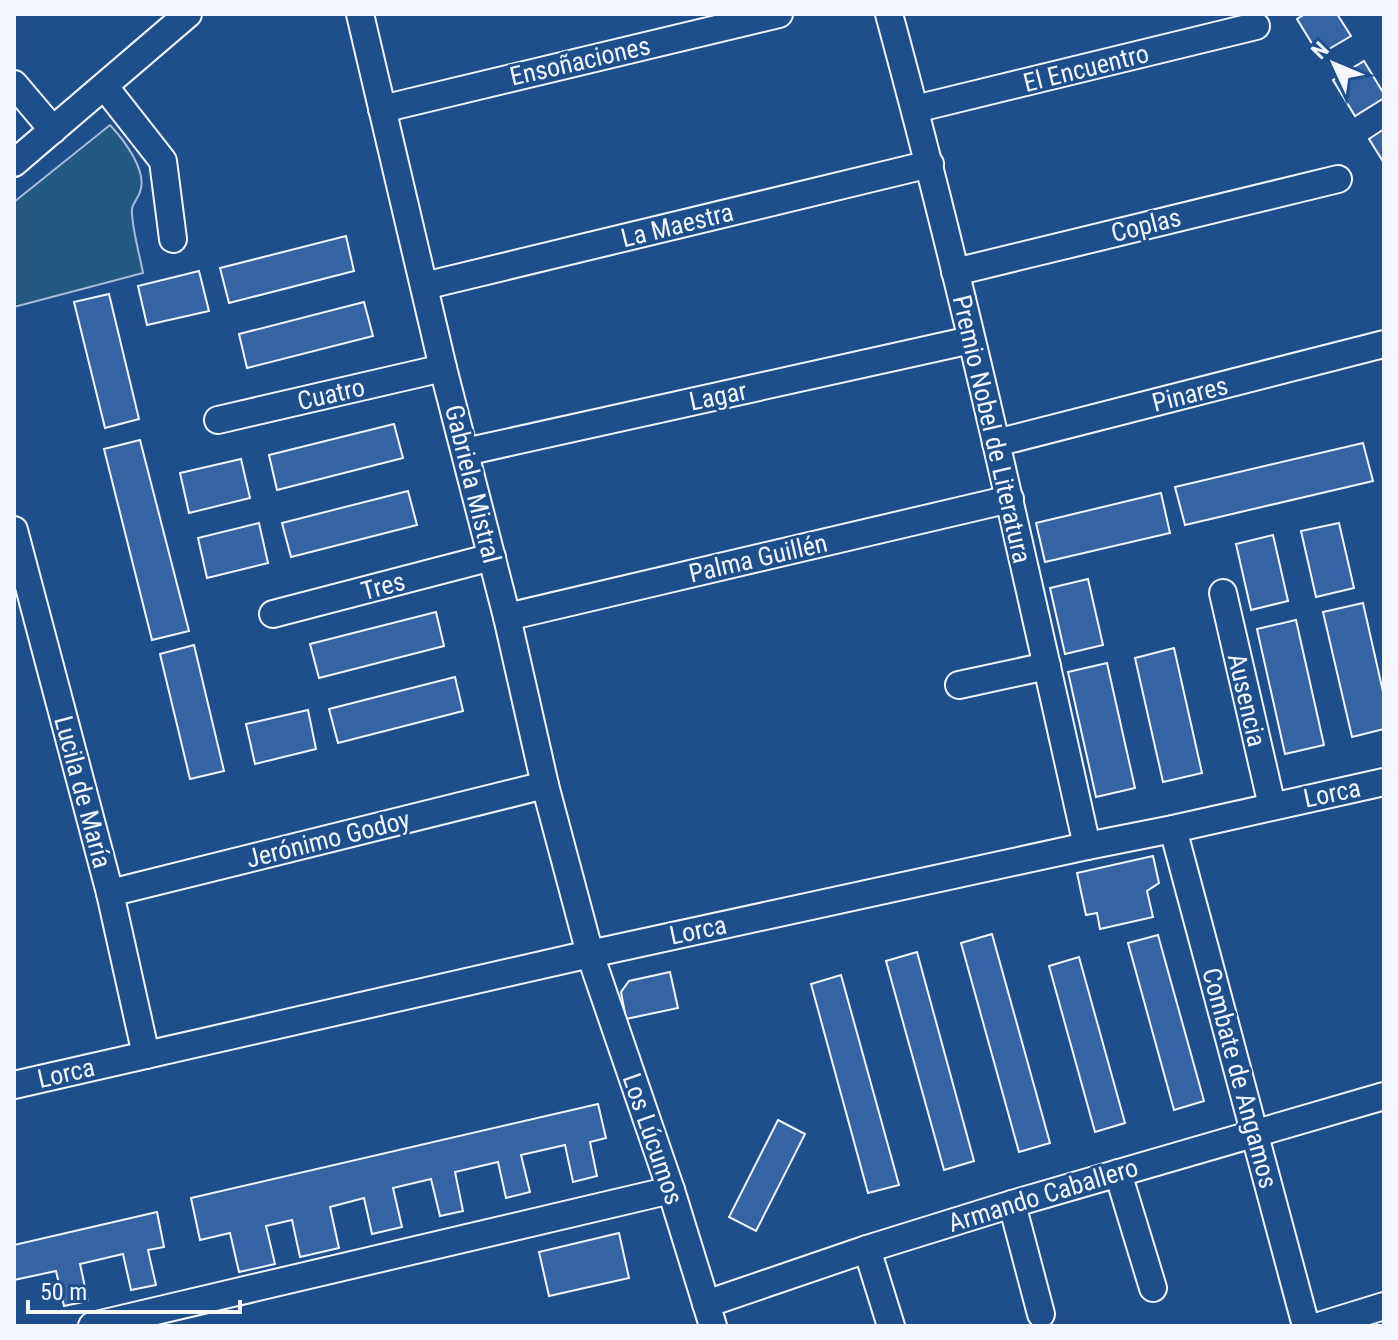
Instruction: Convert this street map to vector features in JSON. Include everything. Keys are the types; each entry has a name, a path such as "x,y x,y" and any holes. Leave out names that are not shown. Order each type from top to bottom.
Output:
{"street":[{"name":"Gabriela Mistral","path":"360,14 545,785 590,954"},
{"name":"Ensoñaciones","path":"382,109 779,14"},
{"name":"Premio Nobel de Literatura","path":"889,14 930,164 1010,499 1087,846"},
{"path":"14,163 105,87 174,18"},
{"name":"El Encuentro","path":"915,109 1256,26"},
{"path":"14,84 53,130"},
{"path":"105,87 163,161 173,239"},
{"name":"La Maestra","path":"424,286 930,164"},
{"name":"Coplas","path":"955,272 1338,179"},
{"name":"Lagar","path":"465,452 971,340"},
{"name":"Pinares","path":"996,443 1384,344"},
{"name":"Cuatro","path":"218,420 443,368"},
{"name":"Palma Guillén","path":"507,617 1010,499"},
{"name":"Lucila de María","path":"14,530 110,893 146,1055"},
{"name":"Tres","path":"273,614 492,557"},
{"name":"Ausencia","path":"1223,593 1272,806"},
{"path":"959,685 1047,666"},
{"name":"Lorca","path":"14,1085 590,954 1384,782"},
{"name":"Jerónimo Godoy","path":"110,893 545,785"},
{"name":"Combate de Angamos","path":"1173,829 1306,1326"},
{"name":"Los Lúcumos","path":"590,954 671,1190 709,1315"},
{"name":"Armando Caballero","path":"709,1315 867,1249 1384,1096"},
{"path":"1118,1173 1153,1288"},
{"path":"92,1326 671,1190"},
{"path":"1012,1204 1041,1314"},
{"path":"867,1249 891,1326"},
{"path":"1319,1326 1384,1306"}],"shaded area":[{"path":"110,125 128,147 141,175 142,184 132,216 143,273 14,307 14,202"}],"building":[{"path":"1305,14 1337,14 1351,36 1319,55 1297,19"},
{"path":"1364,61 1384,98 1355,116 1333,80"},
{"path":"1384,129 1384,163 1369,139"},
{"path":"346,236 354,271 229,303 220,268"},
{"path":"199,271 209,311 147,325 138,286"},
{"path":"109,294 139,419 105,428 74,302"},
{"path":"364,302 373,336 247,368 239,334"},
{"path":"394,424 403,458 277,490 269,455"},
{"path":"140,440 189,631 152,640 104,449"},
{"path":"1363,443 1373,481 1185,525 1175,487"},
{"path":"241,459 250,498 189,513 180,473"},
{"path":"408,491 417,525 291,557 282,523"},
{"path":"1161,493 1170,533 1045,562 1036,523"},
{"path":"259,523 268,563 207,578 198,538"},
{"path":"1339,523 1354,588 1316,597 1301,531"},
{"path":"1273,535 1288,601 1251,610 1236,544"},
{"path":"1088,579 1103,645 1065,654 1050,588"},
{"path":"1363,603 1384,696 1384,729 1352,737 1323,612"},
{"path":"436,612 444,646 319,678 310,644"},
{"path":"1296,620 1324,745 1285,754 1257,629"},
{"path":"194,645 224,771 190,779 160,654"},
{"path":"1174,648 1202,773 1163,782 1135,658"},
{"path":"1107,663 1135,788 1096,797 1068,672"},
{"path":"455,677 463,711 338,743 329,709"},
{"path":"308,710 316,749 255,764 246,724"},
{"path":"1153,856 1159,883 1147,891 1153,917 1100,929 1097,913 1086,915 1077,873"},
{"path":"992,934 1050,1143 1019,1152 961,943"},
{"path":"1158,935 1204,1101 1174,1110 1128,943"},
{"path":"917,952 974,1161 944,1170 886,961"},
{"path":"1079,957 1125,1123 1095,1132 1049,966"},
{"path":"670,972 678,1008 626,1019 621,992 629,981"},
{"path":"841,975 899,1185 868,1193 811,984"},
{"path":"598,1104 606,1138 590,1142 597,1176 573,1182 565,1145 521,1155 530,1192 506,1198 498,1162 455,1172 463,1211 440,1216 431,1179 393,1188 402,1227 372,1234 364,1198 330,1207 339,1248 300,1257 292,1220 266,1226 275,1264 239,1272 230,1233 200,1240 191,1198"},
{"path":"778,1120 805,1134 756,1231 729,1217"},
{"path":"157,1212 164,1247 148,1250 156,1285 131,1290 123,1254 80,1264 88,1301 64,1306 56,1271 14,1280 14,1245"},
{"path":"619,1233 629,1278 549,1296 539,1252"}]}
